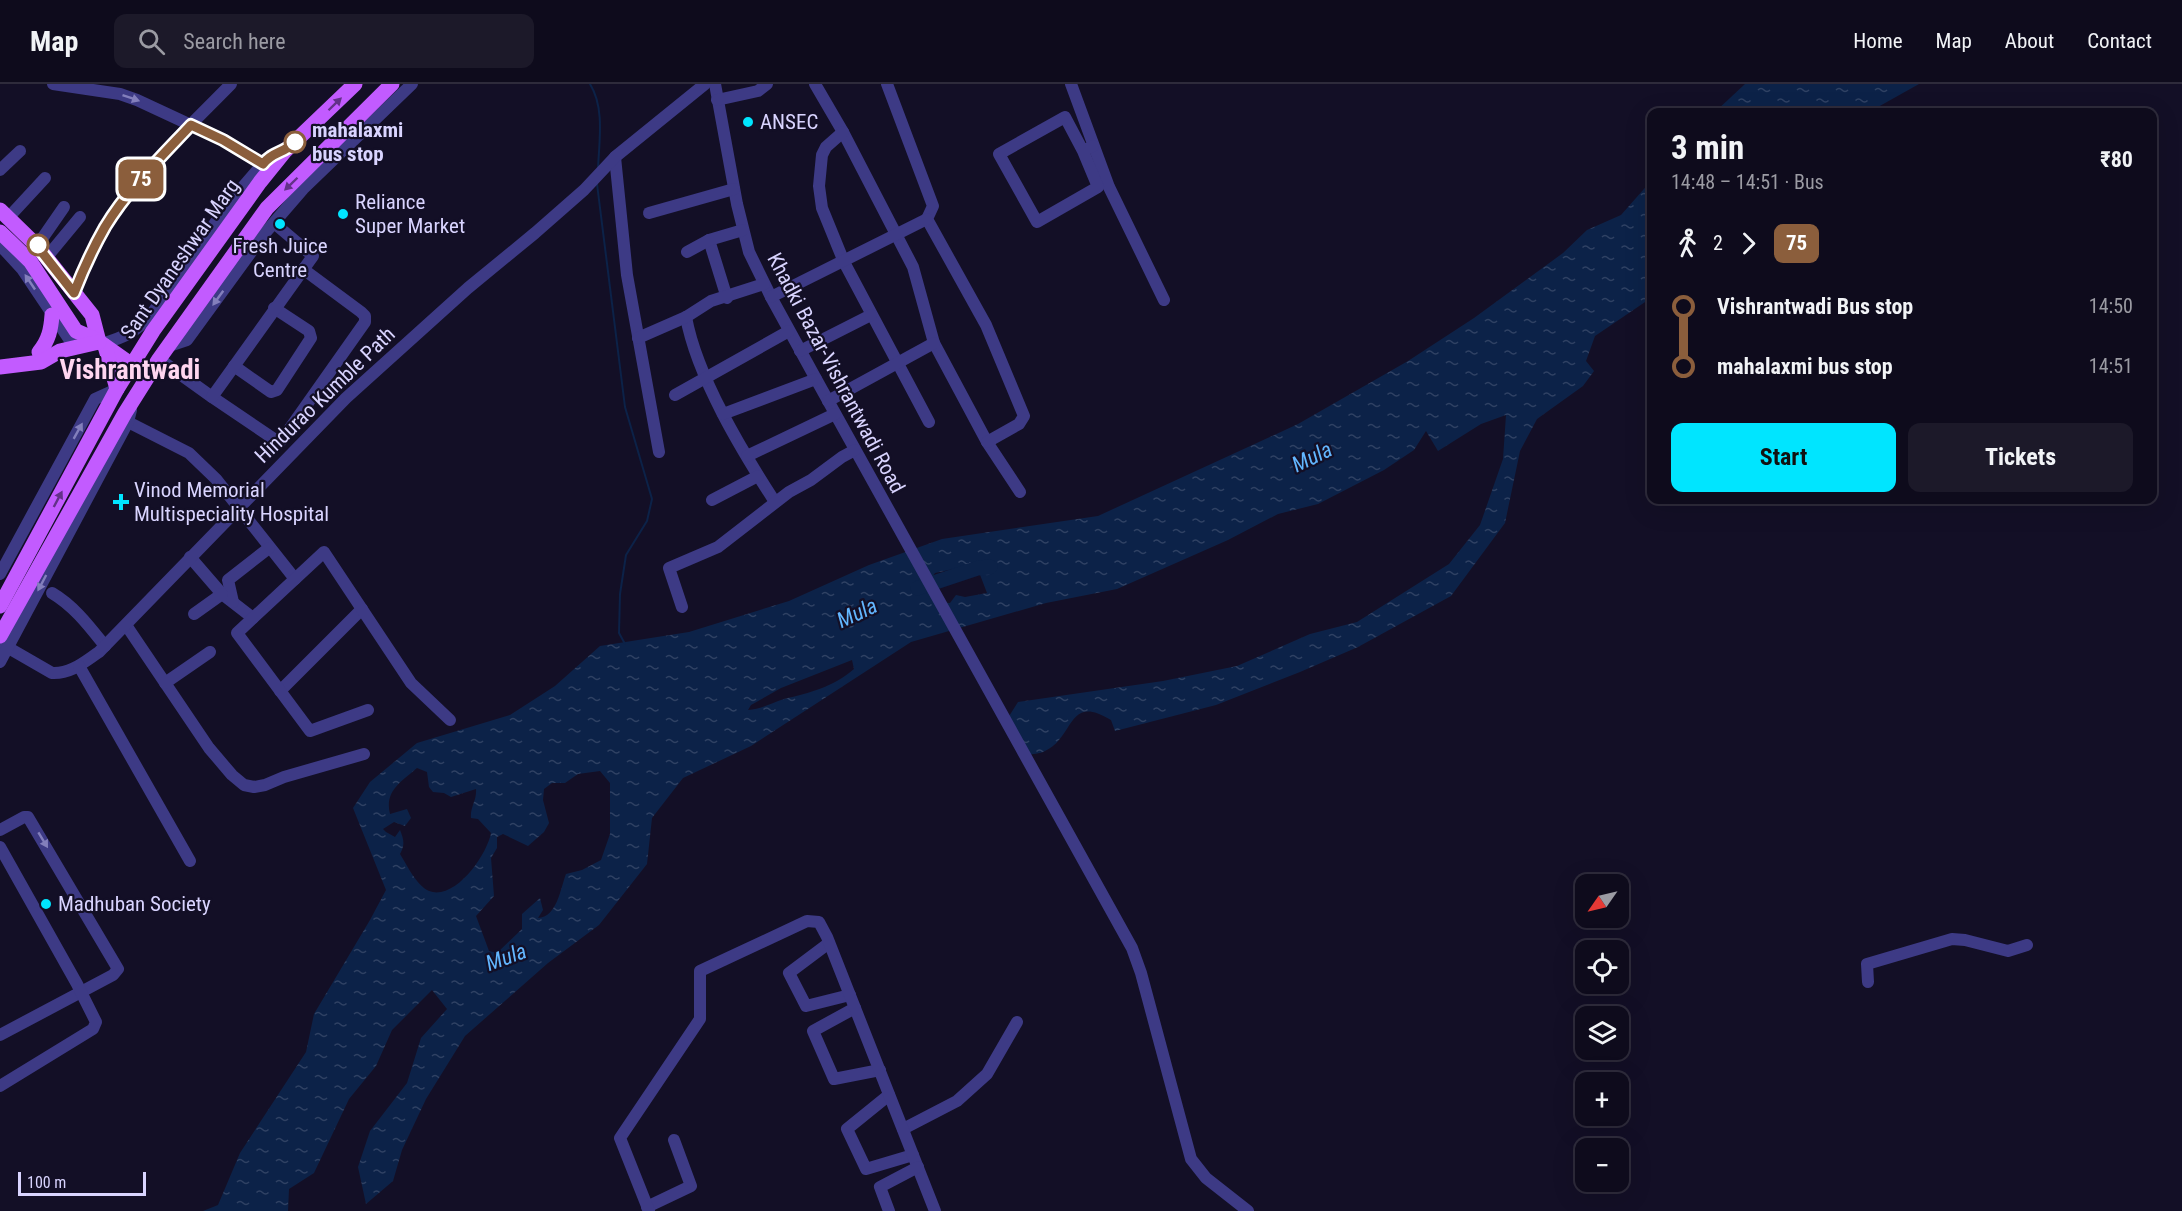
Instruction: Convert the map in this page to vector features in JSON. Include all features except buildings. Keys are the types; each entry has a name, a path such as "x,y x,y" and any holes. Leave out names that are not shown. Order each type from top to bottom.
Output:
{"main road":[{"name":"Sant Dyaneshwar Marg","path":"0,606 132,364 249,197 285,151 355,84"},
{"name":"Sant Dyaneshwar Marg","path":"3,642 147,376 267,208 392,84"},
{"path":"4,214 42,252 92,315 117,390"},
{"path":"0,232 30,261 76,330 87,334 147,376"},
{"path":"0,367 41,362 46,353 52,315"},
{"path":"0,357 46,353 102,344"}],"street":[{"path":"53,84 120,94 137,100 223,140 263,164"},
{"path":"74,293 87,261 105,227 123,201 231,84"},
{"path":"169,346 187,340 274,223 303,189 412,84"},
{"name":"Hindurao Kumble Path","path":"3,642 52,674 61,674 79,666 105,646 346,398 468,288 584,190 615,157 705,84"},
{"name":"Khadki Bazar-Vishrantwadi Road","path":"715,84 743,230 749,252 764,284 1132,948 1141,973 1191,1159 1206,1178 1248,1211"},
{"path":"717,100 758,91 767,84"},
{"path":"815,84 843,132 913,267 934,343 987,442 1020,492"},
{"path":"771,297 927,219 933,206 887,84"},
{"path":"1071,84 1088,148 1098,186 1037,222 999,154 1065,117 1088,148 1164,300"},
{"path":"843,132 826,147 822,155 819,186 822,208 844,262 896,364 929,422"},
{"path":"0,170 20,151"},
{"path":"102,344 127,336 141,326 229,203 272,155 285,151"},
{"path":"615,157 627,274 659,452"},
{"path":"4,214 45,178"},
{"path":"649,213 734,189"},
{"path":"42,252 64,207"},
{"path":"42,252 80,217"},
{"path":"927,219 986,325 1024,416 1020,424 987,442"},
{"path":"212,397 313,256 274,223"},
{"path":"687,252 709,240 743,230"},
{"path":"709,240 727,298"},
{"path":"0,245 22,269 75,348"},
{"path":"159,359 278,441 284,439 365,322 365,316 361,312 303,269"},
{"path":"638,338 686,317 711,301 727,298 764,284"},
{"path":"234,366 271,392 277,390 311,338 311,334 274,308"},
{"path":"800,351 872,315"},
{"path":"686,317 689,335 723,414 775,502"},
{"path":"675,395 789,331"},
{"path":"828,401 934,343"},
{"path":"723,414 816,379"},
{"path":"0,574 4,555 95,399 117,390"},
{"path":"0,662 3,642 128,422 133,400"},
{"path":"747,456 835,414"},
{"path":"128,422 189,453 216,479 295,579"},
{"path":"682,607 669,568 718,547 789,492 811,480 842,456 855,450"},
{"path":"712,500 758,476"},
{"path":"233,602 228,580 269,548"},
{"path":"368,710 310,731 237,633 324,552 411,683 450,720"},
{"path":"190,557 222,594 253,618"},
{"path":"52,594 63,600 81,616 105,646"},
{"path":"194,614 222,594"},
{"path":"280,691 362,609"},
{"path":"126,625 209,748 232,775 244,785 254,787 265,785 364,754"},
{"path":"165,683 210,652"},
{"path":"79,666 190,861"},
{"path":"0,830 28,817 117,964 117,972 0,1035"},
{"path":"0,847 96,1022 95,1028 0,1086"},
{"path":"674,1140 690,1186 648,1209 620,1138 700,1020 700,971 807,921 819,922 935,1211"},
{"path":"1868,982 1867,964 1952,939 2008,951 2027,945"},
{"path":"829,943 789,973 806,1006 850,995"},
{"path":"855,1008 813,1031 834,1079 879,1070"},
{"path":"903,1129 957,1101 987,1074 1017,1022"},
{"path":"889,1095 847,1129 866,1169 913,1155"},
{"path":"889,1211 880,1187 918,1167"}],"water":[{"path":"1745,84 1919,84 1876,108 1719,108"},
{"path":"1647,186 1647,301 1595,336 1586,361 1594,371 1583,386 1537,419 1520,451 1505,523 1451,596 1358,647 1216,705 1115,731 1111,720 1097,713 1086,711 1073,720 1055,745 1043,752 1026,755 1006,721 1018,702 1163,681 1237,666 1310,634 1357,622 1449,564 1480,525 1503,459 1506,415 1481,424 1438,451 1426,431 1414,450 1384,470 1318,504 1278,514 1228,540 1117,589 1046,603 911,642 751,746 683,778 652,818 647,864 599,925 548,963 465,1036 426,1099 402,1150 393,1181 366,1204 358,1167 370,1131 407,1083 421,1038 447,1009 432,990 392,1030 376,1066 349,1099 314,1173 289,1189 288,1211 203,1211 218,1205 240,1153 306,1052 314,1014 386,890 353,808 370,782 417,743 510,715 555,686 600,646 689,632 789,601 869,565 942,539 1098,516 1298,424 1408,361 1474,318 1563,253 1587,230 1621,215","holes":["963,567 979,572 987,593 965,597 956,595 950,603 937,602 926,585 935,573","852,660 854,669 829,685 748,710 751,705 781,688","417,768 427,772 429,787 433,792 444,793 451,797 476,789 471,818 478,819 491,833 483,853 468,874 459,883 439,892 424,888 409,869 400,854 403,848 400,830 395,837 383,829 394,822 405,826 411,818 407,809 390,814 389,806 396,787","600,771 610,783 610,834 601,860 582,870 566,874 557,902 550,913 538,918 543,910 540,898 522,914 522,929 497,953 489,951 476,916 494,896 491,858 497,848 497,837 503,834 528,846 544,832 549,823 543,800 544,789 552,783 565,783 578,774"]}],"waterway":[{"path":"590,84 595,93 599,114 598,169"},
{"path":"597,184 625,407 652,499 647,521 626,555 620,594 619,633 625,644"},
{"name":"Mula","path":"918,588 978,568 990,567"}],"bus line":[{"name":"75","path":"38,245 74,293 87,261 105,227 123,201 191,125 223,140 263,164 272,155 285,151 295,142"}],"place":[{"name":"ANSEC","path":"748,122"},
{"name":"mahalaxmi bus stop","path":"295,142"},
{"name":"Reliance Super Market","path":"343,214"},
{"name":"Fresh Juice Centre","path":"280,224"},
{"name":"Vinod Memorial Multispeciality Hospital","path":"121,502"},
{"name":"Madhuban Society","path":"46,904"}],"district":[{"name":"Vishrantwadi","path":"130,370"}]}
